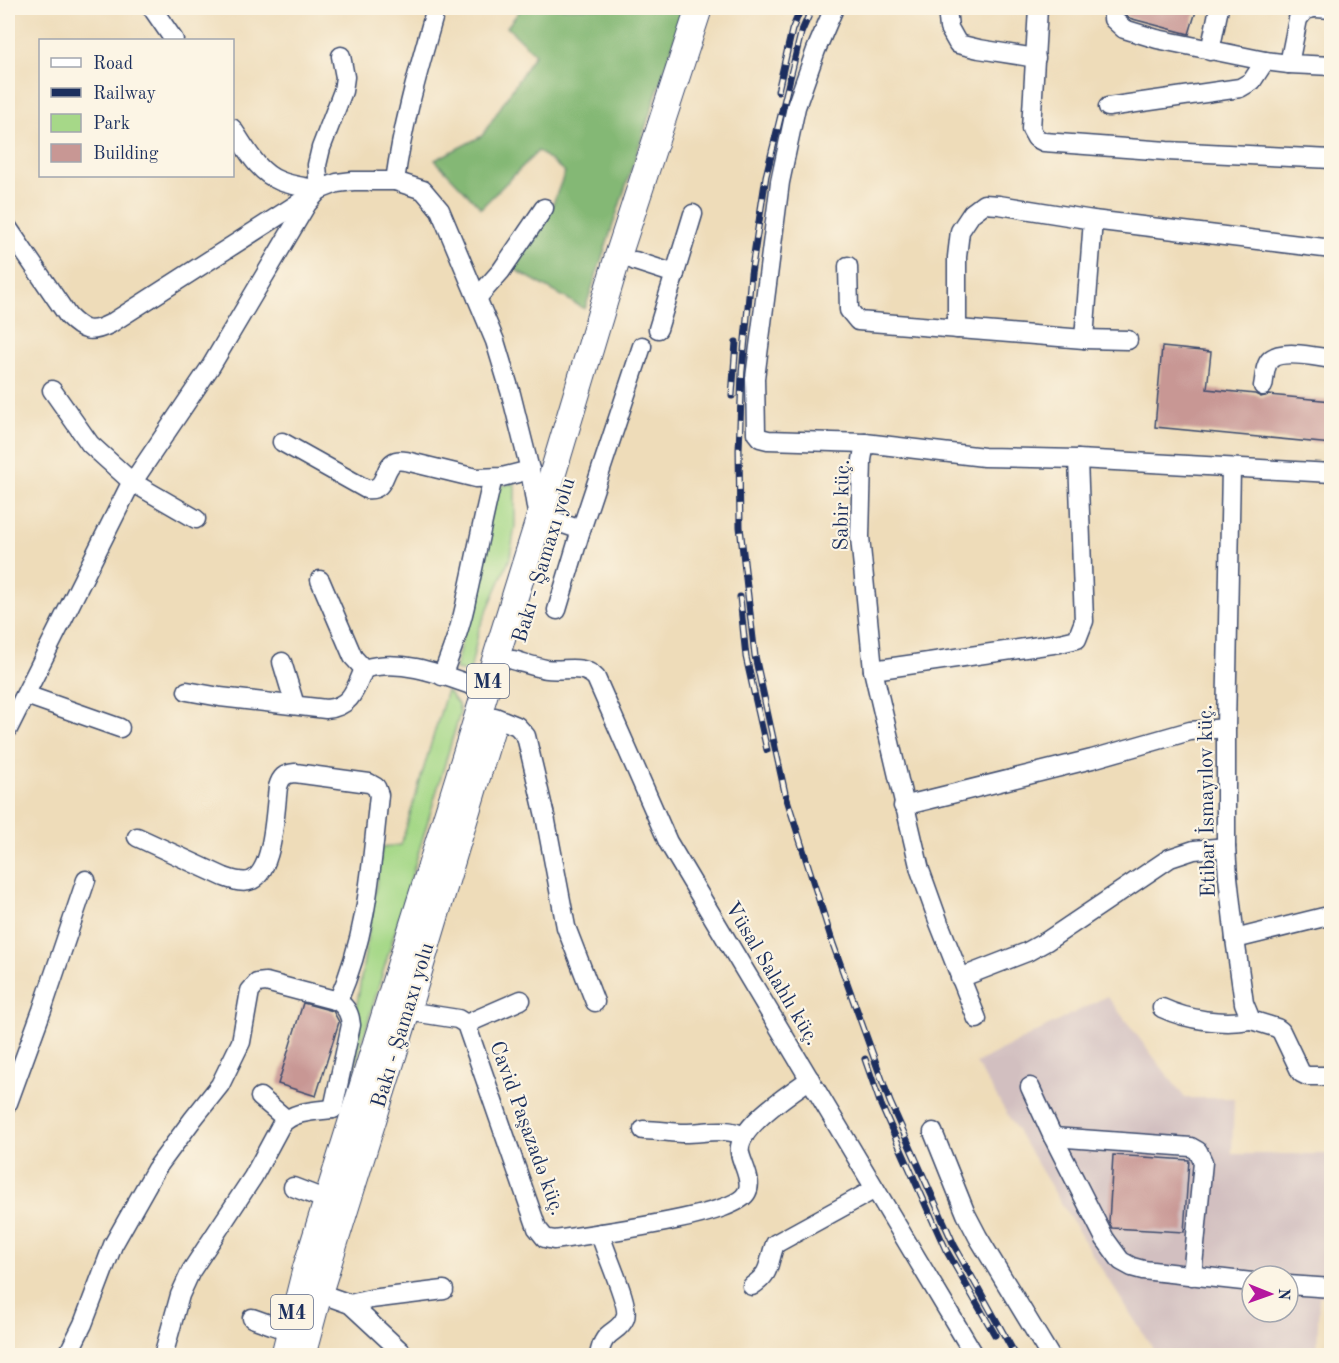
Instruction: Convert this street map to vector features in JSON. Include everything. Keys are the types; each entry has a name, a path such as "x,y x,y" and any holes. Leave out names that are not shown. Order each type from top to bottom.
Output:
{"highway":[{"name":"Bakı - Şamaxı yolu","path":"302,1356 319,1293 513,660 618,256 699,8"},
{"name":"Bakı - Şamaxı yolu","path":"277,1356 327,1200 343,1113 485,690 548,519 717,8"},
{"name":"Bakı - Şamaxı yolu","path":"284,1356 306,1268"}],"street":[{"path":"152,8 173,39"},
{"path":"395,181 400,141 436,8"},
{"path":"834,8 796,107 780,182 755,378 755,422 756,433 760,438 768,440 865,443"},
{"path":"947,8 949,28 958,44 1036,58"},
{"path":"1038,8 1031,129 1036,138 1044,142 1167,151 1332,159"},
{"path":"1113,8 1113,19 1124,29 1157,39 1265,61 1332,66"},
{"path":"1210,51 1219,8"},
{"path":"1289,64 1298,19 1305,10 1332,9"},
{"path":"8,729 132,482 211,366 307,204 318,190 317,165 321,148 343,91 345,77 341,56"},
{"path":"1108,107 1240,88 1252,81 1265,61"},
{"path":"234,131 257,164 271,177 283,183 318,190"},
{"path":"8,228 68,316 76,325 86,330 97,330 110,324 318,190 353,181 395,181 423,190 440,210 495,341 530,470 535,507 548,519 581,530"},
{"path":"957,329 957,257 960,231 972,213 984,204 1093,220 1332,249"},
{"path":"477,298 501,271 544,208"},
{"path":"658,329 693,214"},
{"path":"1084,339 1093,220"},
{"path":"635,261 675,274"},
{"path":"848,266 849,310 858,321 1084,339 1128,340"},
{"path":"557,610 642,346"},
{"path":"1263,386 1270,360 1281,354 1332,359"},
{"path":"52,390 90,444 132,482 196,519"},
{"path":"282,442 366,489 372,490 379,487 391,465 396,461 406,461 476,478 494,478 530,470"},
{"name":"Sabir küç.","path":"978,1019 960,978 920,870 903,806 873,670 860,537 862,460 865,443 984,457 1078,459 1332,473"},
{"path":"873,670 1077,639 1084,621 1078,459"},
{"name":"Etibar İsmayılov küç.","path":"1231,468 1226,848 1244,1004 1251,1020"},
{"path":"442,676 467,598 494,478"},
{"path":"320,580 353,657 364,669"},
{"name":"Vüsal Salahlı küç.","path":"513,660 545,669 579,669 590,672 596,678 668,842 975,1356"},
{"path":"282,662 295,705"},
{"path":"187,691 326,709 338,708 351,698 364,669 393,664 485,690"},
{"path":"26,695 120,728"},
{"path":"495,717 517,726 526,736 545,816 566,927 594,1002"},
{"path":"903,806 1092,759 1178,733 1226,728"},
{"path":"137,837 224,877 238,882 250,881 260,874 268,860 278,787 281,778 286,774 295,773 369,783 376,787 379,795 367,909 351,973 338,1001"},
{"path":"960,978 1027,952 1047,941 1170,858 1194,850 1226,848"},
{"path":"8,1103 86,880"},
{"path":"1235,939 1324,917"},
{"path":"67,1356 83,1324 113,1245 156,1169 220,1085 241,1042 250,991 257,983 266,982 338,1001 346,1007 351,1025 343,1113 301,1113 286,1119 281,1125 254,1177 191,1271 180,1295 163,1356"},
{"path":"466,1024 521,1000"},
{"path":"1162,1008 1175,1014 1203,1020 1251,1020 1276,1028 1281,1031 1301,1073 1307,1076 1332,1076"},
{"name":"Cavid Paşazadə küç.","path":"407,1011 458,1019 466,1024 537,1228 545,1238 554,1240 676,1221 709,1212 743,1198 748,1191 740,1153 740,1142 744,1136"},
{"path":"643,1130 681,1133 730,1131 744,1136 770,1108 810,1079"},
{"path":"1030,1087 1105,1239 1117,1256 1132,1267 1240,1281"},
{"path":"260,1097 286,1119"},
{"path":"933,1132 966,1214 978,1237 1050,1356"},
{"path":"1053,1137 1191,1147 1198,1151 1203,1162 1192,1276"},
{"path":"293,1187 327,1200"},
{"path":"752,1286 764,1278 768,1272 776,1245 875,1189"},
{"path":"599,1356 605,1337 625,1320 627,1313 626,1304 603,1247 600,1233"},
{"path":"1300,1286 1332,1288"},
{"path":"350,1304 371,1299 444,1290"},
{"path":"319,1293 350,1304 406,1356"},
{"path":"252,1318 286,1330"}],"shaded area":[{"path":"1107,996 1185,1098 1234,1098 1232,1154 1331,1154 1331,1296 1319,1296 1317,1355 1157,1355 1097,1262 976,1063"}],"green space":[{"path":"522,8 685,8 585,309 514,269 549,214 565,172 538,151 481,208 435,160 482,136 535,54 507,27"},
{"path":"515,483 515,526 510,558 479,629 470,672 455,670 496,487"},
{"path":"447,690 458,704 460,713 352,1076 346,1073 382,847 401,845"}],"building":[{"path":"1126,8 1197,8 1189,34 1129,18 1124,14"},
{"path":"1162,347 1211,352 1207,389 1255,394 1261,397 1269,395 1332,401 1332,444 1155,427"},
{"path":"303,1003 333,1011 339,1022 316,1096 278,1084"},
{"path":"1113,1155 1189,1160 1184,1232 1112,1228 1109,1222"}],"railway":[{"path":"778,91 792,30 801,8"},
{"path":"812,8 801,33 766,176 751,274 742,372 739,450 740,527 755,656 785,793 833,944 890,1102 954,1245 1016,1356"},
{"path":"732,396 736,342"},
{"path":"740,597 746,657 767,750"},
{"path":"865,1059 881,1105 946,1250 995,1335"}]}
